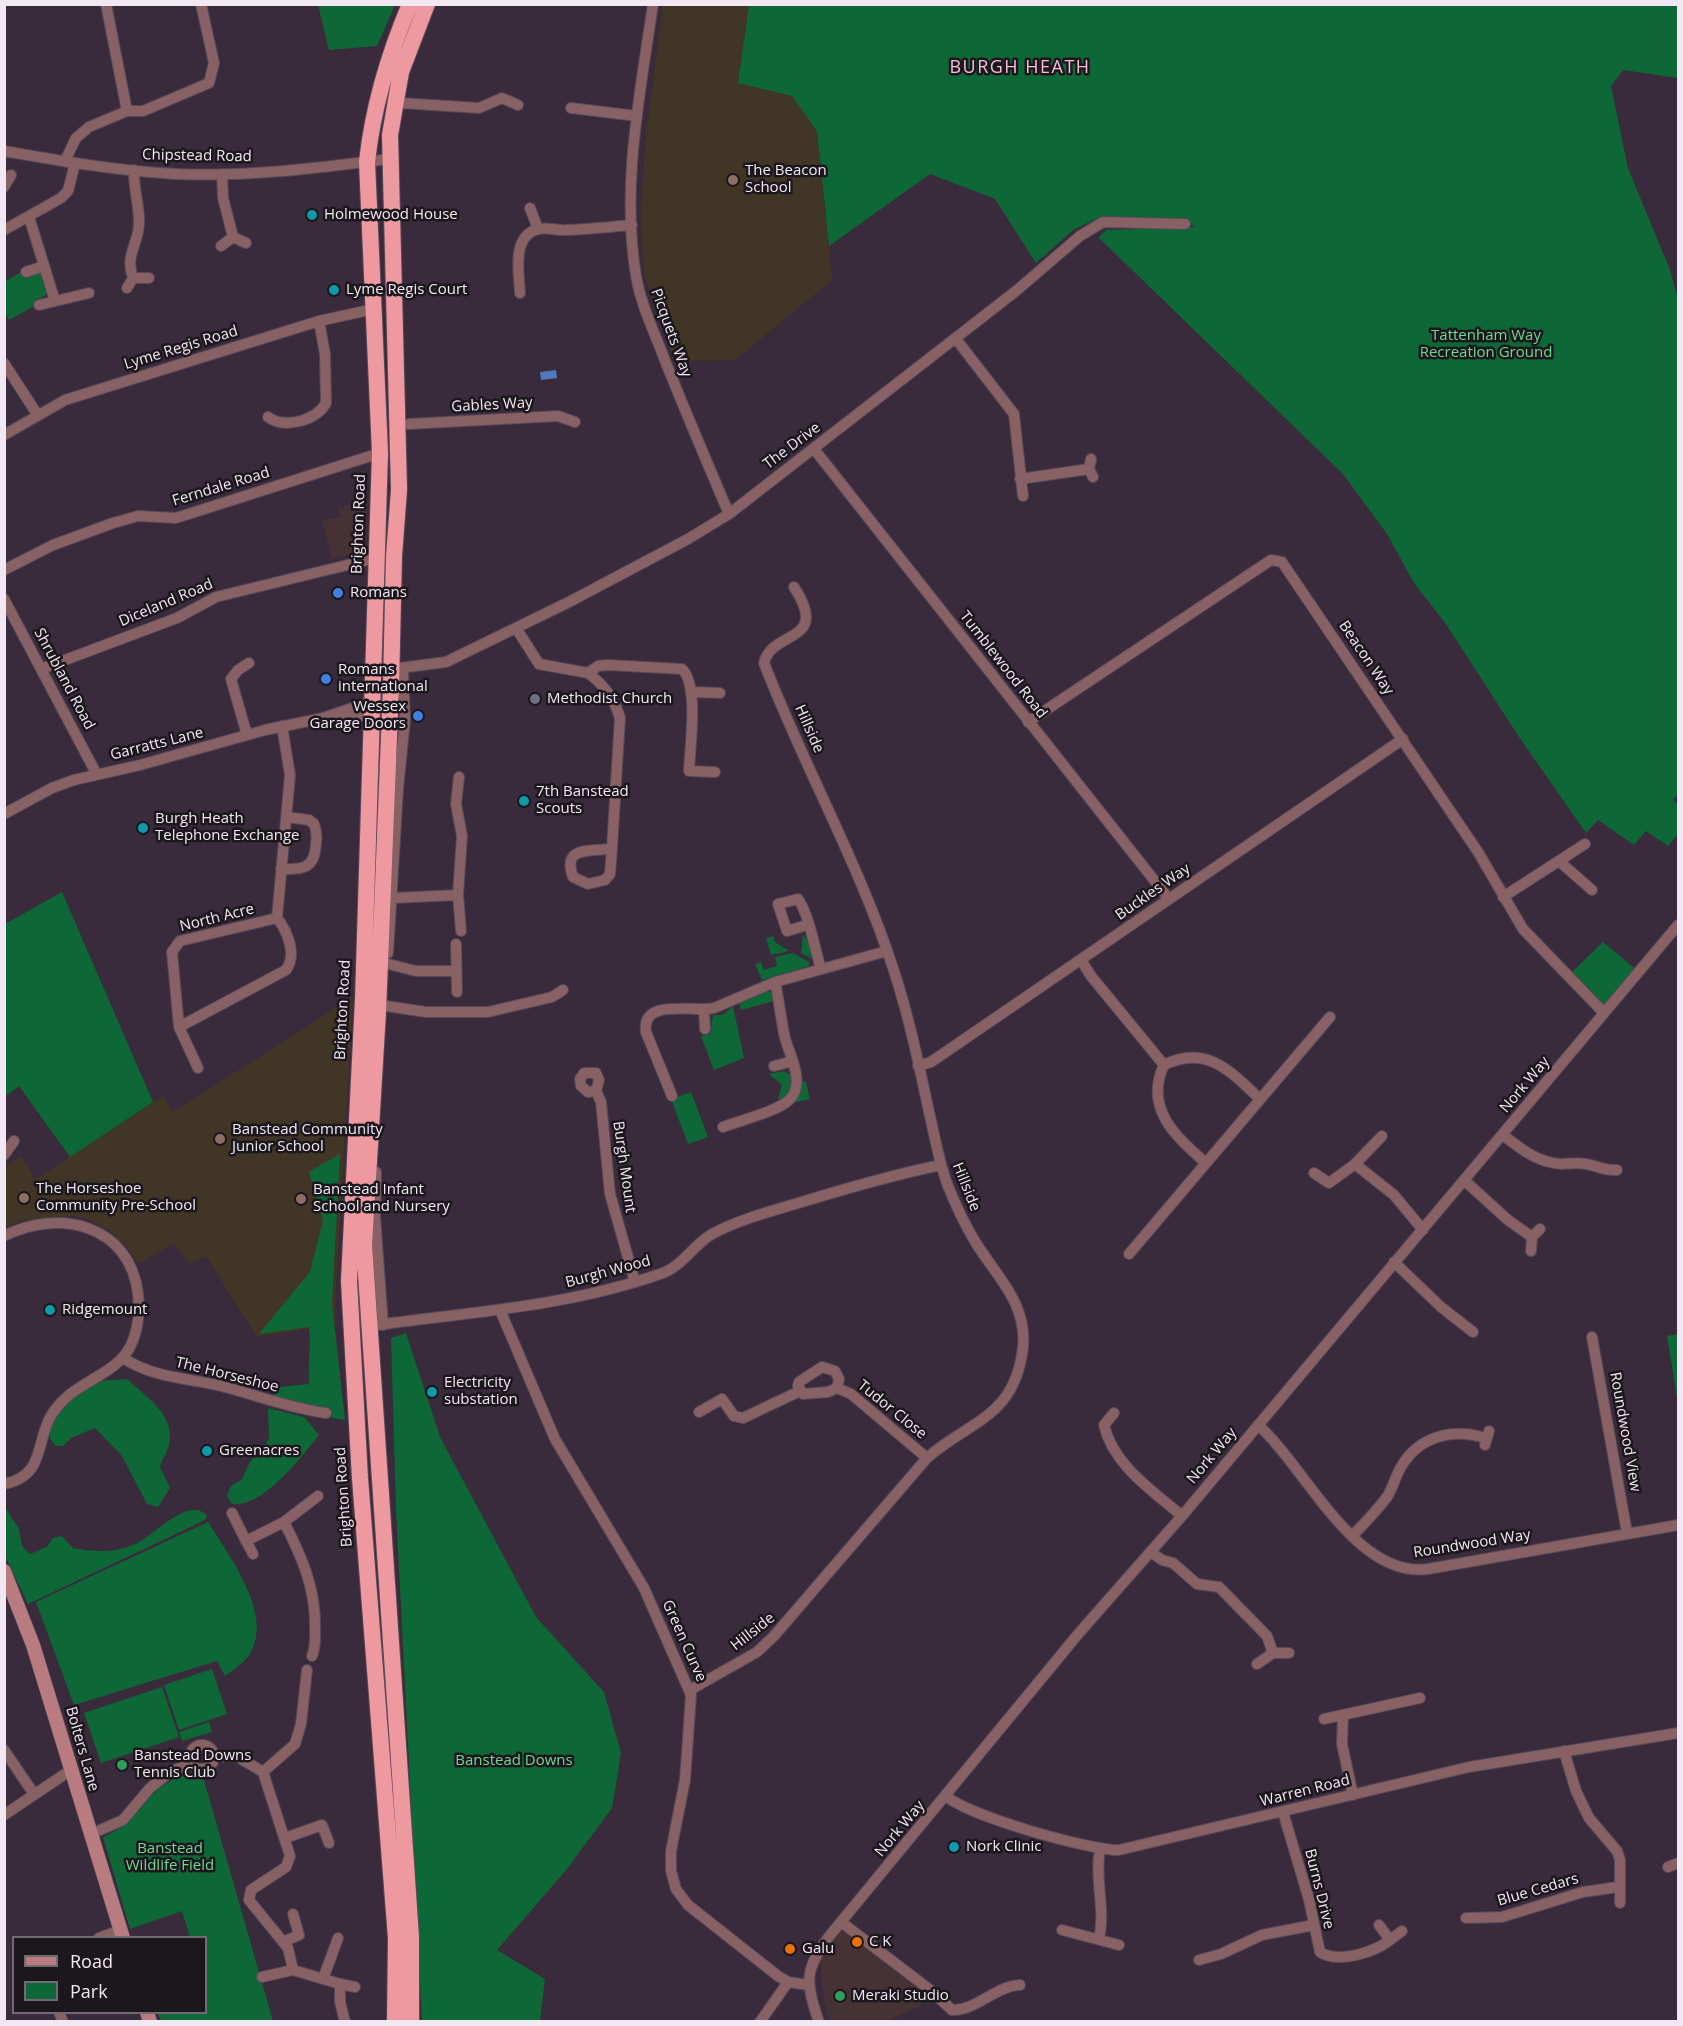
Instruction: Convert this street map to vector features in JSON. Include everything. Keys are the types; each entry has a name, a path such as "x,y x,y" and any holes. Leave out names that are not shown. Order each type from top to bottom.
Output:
{"highway":[{"name":"Brighton Road","path":"395,2022 396,1938 360,1478 349,1281 363,1000 370,709 380,453 378,367 367,162 371,120 392,48 410,4"},
{"path":"411,2022 411,1937 376,1326 364,1244 398,669 394,556 399,490 390,135 401,72 427,4"},
{"path":"370,709 376,712 381,704 385,609 388,577 394,556"}],"main road":[{"name":"Bolters Lane","path":"4,1571 17,1598 122,1934"}],"street":[{"path":"106,4 127,111"},
{"path":"4,230 54,203 68,191 73,143 82,131 127,111 143,111 209,83 214,63 201,4"},
{"name":"Picquets Way","path":"653,4 632,163 634,258 642,301 729,514"},
{"path":"401,103 479,108 502,98 518,105"},
{"path":"571,108 637,116"},
{"name":"Chipstead Road","path":"4,151 134,170 222,174 389,159"},
{"path":"134,170 139,213 138,234 129,257 130,283 149,278"},
{"path":"222,174 224,198 233,237"},
{"path":"4,187 11,175"},
{"path":"530,208 538,229"},
{"path":"29,216 55,301"},
{"name":"The Drive","path":"398,669 446,662 688,539 729,514 956,339 1080,236 1103,222 1185,224"},
{"path":"520,293 520,248 530,233 538,229 580,230 632,225"},
{"path":"233,237 246,243"},
{"path":"221,246 233,237"},
{"path":"26,272 44,266"},
{"path":"39,305 89,293"},
{"name":"Lyme Regis Road","path":"4,435 65,400 319,321 374,309"},
{"path":"268,417 275,422 293,423 322,411 326,404 325,354 319,321"},
{"path":"956,339 1014,414 1023,496"},
{"path":"4,363 37,414"},
{"name":"Gables Way","path":"409,424 558,416 575,422"},
{"name":"Tumblewood Road","path":"814,449 1169,899"},
{"name":"Ferndale Road","path":"4,570 53,545 113,523 138,516 176,518 380,453"},
{"path":"1020,479 1091,468"},
{"name":"Diceland Road","path":"41,669 177,618 216,597 376,558"},
{"name":"Beacon Way","path":"1028,722 1271,560 1282,562 1478,852 1503,897 1536,945 1604,1013"},
{"name":"Hillside","path":"690,1690 757,1652 787,1624 927,1458 940,1446 980,1424 995,1410 1012,1386 1023,1345 1020,1315 1014,1298 964,1222 941,1165 918,1066 887,951 764,663 768,654 798,630 807,619 806,606 794,587"},
{"name":"Shrubland Road","path":"4,599 72,722 96,774"},
{"path":"516,628 539,664 588,673 605,688 616,706 620,718 612,848"},
{"path":"247,735 231,678 249,663"},
{"path":"588,673 598,666 608,665 674,667 688,674 691,688 689,771 715,772"},
{"path":"376,1326 375,1216 398,789 405,720 398,669"},
{"path":"691,688 720,693"},
{"name":"Garratts Lane","path":"6,808 52,788 96,774 140,765 282,726 370,709"},
{"name":"North Acre","path":"179,1027 286,970 293,954 277,918 290,775 282,726"},
{"name":"Buckles Way","path":"918,1066 931,1062 1403,740"},
{"path":"459,777 451,804 461,828 458,895 461,931"},
{"path":"281,869 303,868 312,863 316,856 315,824 309,820 287,817"},
{"path":"1503,897 1560,862 1584,844"},
{"path":"1560,862 1592,890"},
{"path":"392,898 458,895"},
{"name":"North Acre","path":"198,1068 179,1027 172,952 174,946 180,941 277,918"},
{"path":"807,925 821,969"},
{"name":"Nork Way","path":"808,1985 812,1961 841,1922 1079,1633 1182,1516 1678,925"},
{"path":"456,944 454,972 457,992"},
{"path":"672,1096 645,1025 652,1015 664,1009 704,1011 775,982 887,951"},
{"path":"1082,960 1091,976 1164,1065"},
{"path":"388,964 416,971 454,972"},
{"path":"723,1127 779,1106 790,1099 795,1091 793,1061 786,1039 775,982"},
{"path":"386,1006 426,1012 488,1012 552,997 563,990"},
{"path":"704,1011 705,1029"},
{"path":"1129,1254 1330,1017"},
{"path":"1205,1162 1177,1136 1162,1116 1157,1093 1164,1065 1175,1059 1188,1058 1219,1063 1259,1098"},
{"path":"774,1066 793,1061"},
{"name":"Burgh Mount","path":"596,1091 601,1102 610,1194 635,1282"},
{"path":"1503,1135 1528,1154 1538,1158 1561,1164 1586,1164 1603,1176 1617,1170"},
{"path":"1314,1173 1329,1183 1355,1164 1382,1136"},
{"path":"4,1155 14,1141"},
{"path":"1355,1164 1394,1195 1423,1230"},
{"name":"Burgh Wood","path":"376,1326 564,1300 635,1282 663,1273 689,1256 711,1234 757,1216 899,1174 941,1165"},
{"path":"1465,1181 1508,1220 1536,1233 1531,1251"},
{"path":"4,1236 15,1231 52,1223 87,1226 111,1240 132,1268 140,1310 138,1328 123,1358 105,1372 76,1387 61,1401 43,1431 42,1451 24,1477 4,1484"},
{"path":"1394,1262 1441,1307 1473,1332"},
{"name":"Green Curve","path":"500,1310 555,1439 624,1549 645,1588 690,1690 692,1706 685,1780 670,1860 676,1889 688,1905 788,1982 808,1985"},
{"path":"1460,1321 1468,1312"},
{"name":"Roundwood View","path":"1593,1337 1627,1533"},
{"name":"The Horseshoe","path":"123,1358 141,1370 217,1385 301,1409 326,1413"},
{"name":"Tudor Close","path":"837,1388 839,1379 835,1371 822,1367 802,1378 798,1386 800,1391 812,1395 837,1388 851,1394 927,1458"},
{"path":"699,1412 722,1399 734,1416 742,1418 800,1391"},
{"path":"1114,1413 1104,1425 1118,1455 1141,1481 1182,1516"},
{"name":"Roundwood Way","path":"1257,1425 1353,1535 1375,1556 1419,1570 1678,1525"},
{"path":"1353,1535 1387,1497 1400,1469 1418,1446 1446,1434 1459,1433 1486,1438"},
{"path":"246,1541 284,1522 318,1496"},
{"path":"232,1514 253,1554"},
{"path":"263,1772 295,1744 301,1724 307,1670 316,1667 316,1660 312,1656 315,1649 316,1611 313,1587 284,1522"},
{"path":"1151,1552 1162,1560 1173,1563 1197,1584 1219,1587 1267,1636 1273,1653"},
{"path":"4,1605 17,1598"},
{"path":"1257,1664 1273,1653 1289,1653"},
{"path":"1324,1719 1420,1698"},
{"path":"1343,1715 1342,1744 1353,1795"},
{"name":"Warren Road","path":"946,1796 954,1803 986,1815 1100,1849 1135,1848 1469,1767 1678,1733"},
{"path":"200,1746 208,1747 214,1756 213,1764 207,1769 198,1769 191,1763 192,1752 200,1746"},
{"path":"1564,1751 1576,1791 1589,1818 1617,1851 1620,1860 1618,1887 1620,1903"},
{"path":"5,1754 34,1794"},
{"path":"214,1756 238,1757 263,1772 290,1856 286,1867 249,1894 252,1905 284,1942 293,1970"},
{"path":"91,1834 123,1820 150,1788 170,1772 191,1763"},
{"path":"4,1815 70,1770"},
{"name":"Burns Drive","path":"1282,1812 1309,1900 1318,1949 1326,1955 1366,1953 1402,1931"},
{"path":"285,1838 322,1825 328,1843"},
{"path":"1099,1939 1103,1918 1097,1874 1100,1849"},
{"name":"Blue Cedars","path":"1466,1918 1502,1917 1583,1892 1618,1887"},
{"path":"284,1942 299,1935 293,1914"},
{"path":"841,1922 929,1989 952,2010 964,2009 1010,1985 1020,1985"},
{"path":"1379,1925 1390,1940"},
{"path":"1199,1960 1262,1935 1314,1926"},
{"path":"1062,1930 1119,1945"},
{"path":"323,1979 338,1938"},
{"path":"262,1977 293,1970 355,1987"},
{"path":"760,2022 788,1982"},
{"path":"340,1984 340,2002 345,2022"},
{"path":"808,1985 819,2022"}],"shaded area":[{"name":"The Beacon School","path":"663,5 749,5 738,83 792,96 817,131 832,280 735,360 675,361 644,275 641,217 645,143"},
{"path":"367,499 366,537 359,552 332,559 322,520 340,517 338,508"},
{"name":"Banstead Community Junior School","path":"353,997 335,1304 336,1325 257,1337 206,1256 190,1264 174,1243 138,1264 127,1247 110,1231 87,1219 73,1216 23,1220 5,1228 4,1168 20,1156 34,1180 163,1096 173,1112"},
{"path":"842,1927 928,1992 920,2006 887,2021 830,2021 824,2002 820,1958"}],"green space":[{"path":"318,4 395,5 377,46 329,50"},
{"name":"Tattenham Way Recreation Ground","path":"749,5 1678,5 1678,78 1623,70 1611,86 1628,168 1670,270 1678,299 1678,794 1673,800 1678,804 1678,834 1668,846 1646,831 1634,845 1598,820 1586,833 1519,737 1446,624 1414,583 1387,534 1343,474 1098,237 1107,230 1195,227 1187,222 1102,216 1073,230 1036,263 995,199 930,174 829,246 817,131 792,96 738,83"},
{"path":"25,270 43,274 48,290 45,296 35,300 36,305 9,320 5,312 4,282"},
{"path":"62,892 153,1102 70,1157 19,1086 4,1097 5,924"},
{"path":"803,935 809,941 812,959 801,953"},
{"path":"773,936 775,942 789,951 771,955 766,938"},
{"path":"1603,942 1639,972 1604,1013 1567,977"},
{"path":"793,953 809,962 809,966 762,980 755,964 761,962 764,970 777,966 775,957"},
{"path":"767,991 771,992 774,1001 741,1010 739,1003"},
{"path":"733,1006 744,1058 714,1070 701,1036 710,1034 713,1015 723,1015"},
{"path":"783,1071 791,1075 790,1092 782,1102 778,1099 782,1085 769,1074"},
{"path":"800,1081 806,1082 810,1099 792,1103"},
{"path":"691,1092 708,1137 688,1144 671,1099"},
{"path":"340,1154 332,1303 345,1420 306,1413 272,1396 279,1391 279,1387 309,1384 309,1327 259,1334 310,1272 323,1221 309,1172"},
{"name":"Banstead Downs","path":"406,1333 440,1437 536,1617 604,1692 621,1753 612,1808 567,1869 497,1950 545,1979 540,2021 422,2021 396,1509 391,1338"},
{"path":"1678,1334 1678,1404 1667,1336"},
{"path":"127,1379 151,1400 168,1425 169,1445 160,1467 170,1488 158,1507 147,1504 122,1456 95,1428 71,1438 63,1446 56,1446 50,1439 49,1429 65,1402 99,1381"},
{"path":"268,1408 304,1417 319,1435 292,1468 268,1490 244,1503 232,1504 227,1496 230,1487 242,1479 250,1462 269,1439"},
{"path":"5,1507 19,1529 22,1546 30,1554 47,1547 53,1538 62,1536 73,1548 111,1551 141,1541 180,1514 199,1511 207,1515 206,1519 199,1523 28,1604 5,1556"},
{"path":"208,1522 237,1568 253,1604 257,1621 256,1638 248,1657 225,1676 217,1661 74,1705 36,1602"},
{"path":"212,1669 227,1714 179,1730 164,1685"},
{"path":"162,1687 179,1737 101,1763 84,1713"},
{"path":"209,1722 212,1732 182,1741 179,1732"},
{"name":"Banstead Wildlife Field","path":"178,1776 203,1777 273,2021 161,2021 158,2014 207,2014 207,1936 190,1936 182,1911 130,1929 103,1837 126,1823 157,1790"}],"water":[{"path":"556,370 557,378 541,380 540,372"}],"place":[{"name":"The Beacon School","path":"733,180"},
{"name":"Holmewood House","path":"312,215"},
{"name":"Lyme Regis Court","path":"334,290"},
{"name":"Romans","path":"338,593"},
{"name":"Romans international","path":"326,679"},
{"name":"Methodist Church","path":"535,699"},
{"name":"Wessex Garage Doors","path":"418,716"},
{"name":"7th Banstead Scouts","path":"524,801"},
{"name":"Burgh Heath Telephone Exchange","path":"143,828"},
{"name":"Banstead Community Junior School","path":"220,1139"},
{"name":"The Horseshoe Community Pre-School","path":"24,1198"},
{"name":"Banstead Infant School and Nursery","path":"301,1199"},
{"name":"Ridgemount","path":"50,1310"},
{"name":"Electricity substation","path":"432,1392"},
{"name":"Greenacres","path":"207,1451"},
{"name":"Banstead Downs Tennis Club","path":"122,1765"},
{"name":"Nork Clinic","path":"954,1847"},
{"name":"C K","path":"857,1942"},
{"name":"Galu","path":"790,1949"},
{"name":"Meraki Studio","path":"840,1996"}],"district":[{"name":"BURGH HEATH","path":"1020,68"}]}
